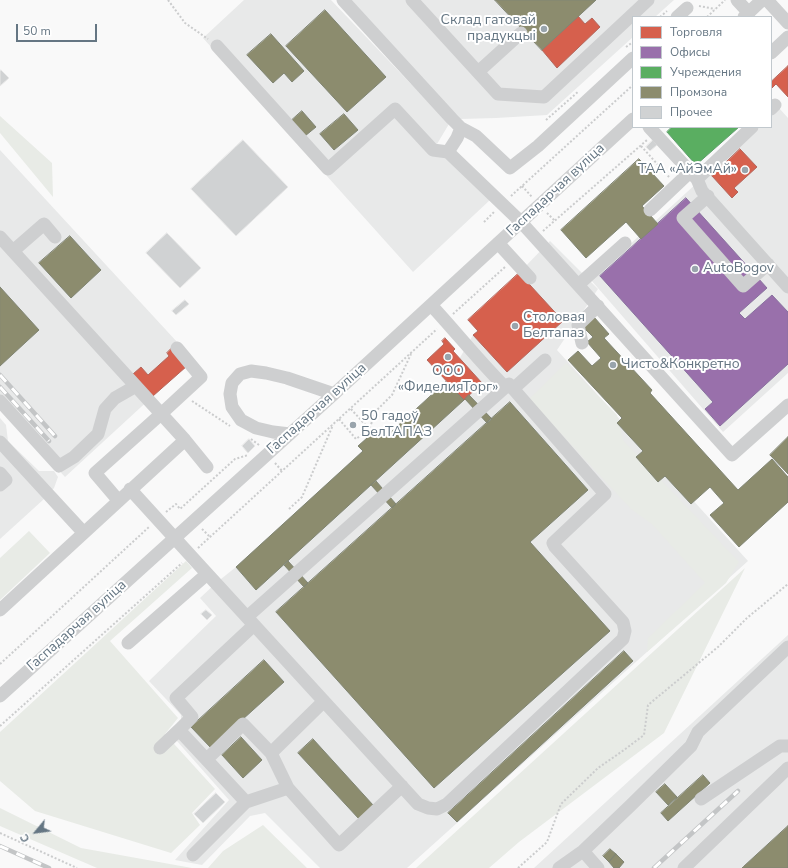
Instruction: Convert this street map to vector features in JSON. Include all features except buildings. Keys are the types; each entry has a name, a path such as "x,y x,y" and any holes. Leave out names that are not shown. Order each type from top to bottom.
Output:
{"street":[{"path":"342,0 452,119 461,128 476,136 510,168 538,146 632,59"},
{"path":"412,0 498,94 544,97 648,0"},
{"path":"737,0 746,15 762,0"},
{"path":"766,0 788,23"},
{"path":"478,72 521,33"},
{"path":"772,51 788,37"},
{"path":"217,46 328,169 395,109 433,150 448,152 521,222 732,455 788,405"},
{"name":"Гаспадарчая вуліца","path":"0,696 334,394 632,120"},
{"path":"448,152 457,138 461,128"},
{"path":"650,210 676,185 693,176 751,128"},
{"path":"652,130 693,176 702,190 788,287"},
{"path":"708,196 683,218 743,286 768,264"},
{"path":"12,251 44,224 55,237"},
{"path":"0,237 136,386 207,467"},
{"path":"578,284 626,242"},
{"path":"498,243 530,278"},
{"path":"130,489 418,804 428,808 437,809 447,804 623,639 625,631 623,622 553,543 605,494 509,388 491,373 431,304"},
{"path":"582,343 578,325 598,306"},
{"path":"118,500 94,473 182,395 201,376 177,348"},
{"path":"160,748 192,717 176,698 250,621 509,388 545,360"},
{"path":"290,434 256,428 241,420 232,407 230,394 232,382 240,374 251,371 266,373 287,378 334,394"},
{"path":"0,401 59,466 74,457 98,434 105,409 115,398 136,386"},
{"path":"0,610 184,440"},
{"path":"3,450 83,532"},
{"path":"0,474 6,480 0,485"},
{"path":"128,643 207,574"},
{"path":"559,868 583,851 630,806 691,746 698,732 788,647"},
{"path":"271,753 324,701"},
{"path":"207,759 243,724 271,753 288,788 339,845 402,786"},
{"path":"179,730 246,802"},
{"path":"701,799 780,746 788,746"},
{"path":"684,868 788,768"},
{"path":"193,855 246,802 288,788"},
{"path":"583,851 598,868"}],"path":[{"path":"168,0 185,23 217,46"},
{"path":"708,16 725,0"},
{"path":"484,222 632,86"},
{"path":"536,238 641,146 652,130"},
{"path":"641,146 676,185"},
{"path":"0,726 334,424 513,259"},
{"path":"339,419 356,439 369,429 377,410 392,395 411,352"},
{"path":"182,395 233,428"},
{"path":"350,408 369,429"},
{"path":"289,509 302,497 334,424"},
{"path":"246,436 259,445 254,450"},
{"path":"0,664 176,504 180,510 235,459 250,455"},
{"path":"275,462 282,471"},
{"path":"518,868 547,842 561,804 598,768 644,735 648,705 718,647 747,618 788,584"},
{"path":"0,833 77,868"}],"shaded area":[{"path":"244,0 331,0 449,124 437,144 490,200 413,272 203,38"},
{"path":"350,0 674,0 656,16 632,16 632,38 547,115 460,119"},
{"path":"779,108 788,118 788,373 723,432 591,280 757,128 772,128 772,114"},
{"path":"0,116 52,163 53,197 0,133"},
{"path":"0,150 178,343 187,366 65,477 0,406"},
{"path":"550,241 598,289 557,350 748,561 407,868 320,868 265,813 250,816 202,865 175,860 229,800 169,732 181,721 181,715 149,681 216,616 200,598 236,567 362,451 358,446 377,429 385,437 446,382 473,335 477,331 468,320 519,273"},
{"path":"566,363 617,415 623,440 739,562 726,583 647,652 648,638 705,583 652,524 631,509 529,399"},
{"path":"0,418 6,425 8,441 39,471 54,471 58,477 54,488 44,499 0,539"},
{"path":"29,531 50,553 0,600 0,558"},
{"path":"186,561 192,568 110,641 178,718 165,734 215,789 192,813 200,825 171,853 35,811 0,781 0,732"},
{"path":"745,568 664,733 519,842 489,868 416,868"},
{"path":"788,635 788,868 534,868"},
{"path":"0,808 81,848 192,868 97,868 0,826"},
{"path":"263,825 307,868 208,868 223,851"}],"railway":[{"path":"0,375 55,436"},
{"path":"0,387 49,441"},
{"path":"654,868 738,791"},
{"path":"0,846 49,868"}],"place":[{"name":"Склад гатовай прадукцыі","path":"544,29"},
{"name":"ТАА «АйЭмАй»","path":"745,170"},
{"name":"AutoBogov","path":"695,269"},
{"name":"Столовая Белтапаз","path":"515,326"},
{"name":"ООО «ФиделияТорг»","path":"448,357"},
{"name":"Чисто&Конкретно","path":"613,365"},
{"name":"50 гадоў БелТАПАЗ","path":"353,425"}]}
